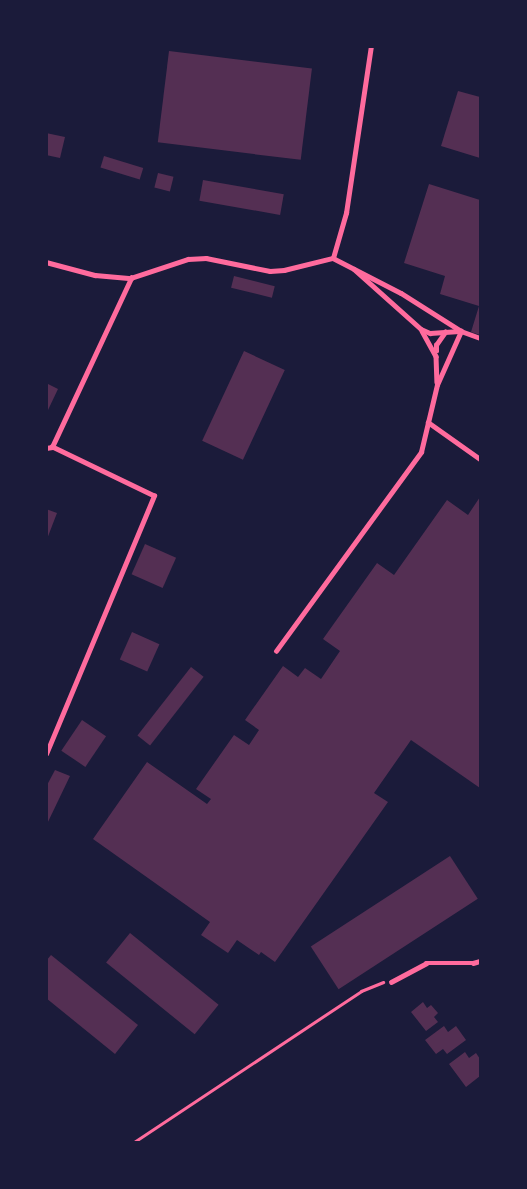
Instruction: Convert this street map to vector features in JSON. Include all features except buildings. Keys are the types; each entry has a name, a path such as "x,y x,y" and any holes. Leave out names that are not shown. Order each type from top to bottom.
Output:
{"lane":[{"path":"333,258 346,213 372,46"},
{"path":"46,262 95,275 131,278 188,259 206,258 270,271 284,270 333,258 401,293 461,331 480,338"},
{"path":"350,265 421,329 432,346 435,356"},
{"path":"46,754 154,496 49,448 131,278"},
{"path":"421,329 430,333 461,331"},
{"path":"276,651 420,452 437,385 461,331"},
{"path":"437,385 436,345 445,332"},
{"path":"428,422 480,459"},
{"path":"391,982 426,963 480,961"}],"path":[{"path":"134,1143 361,990 391,982"}]}
